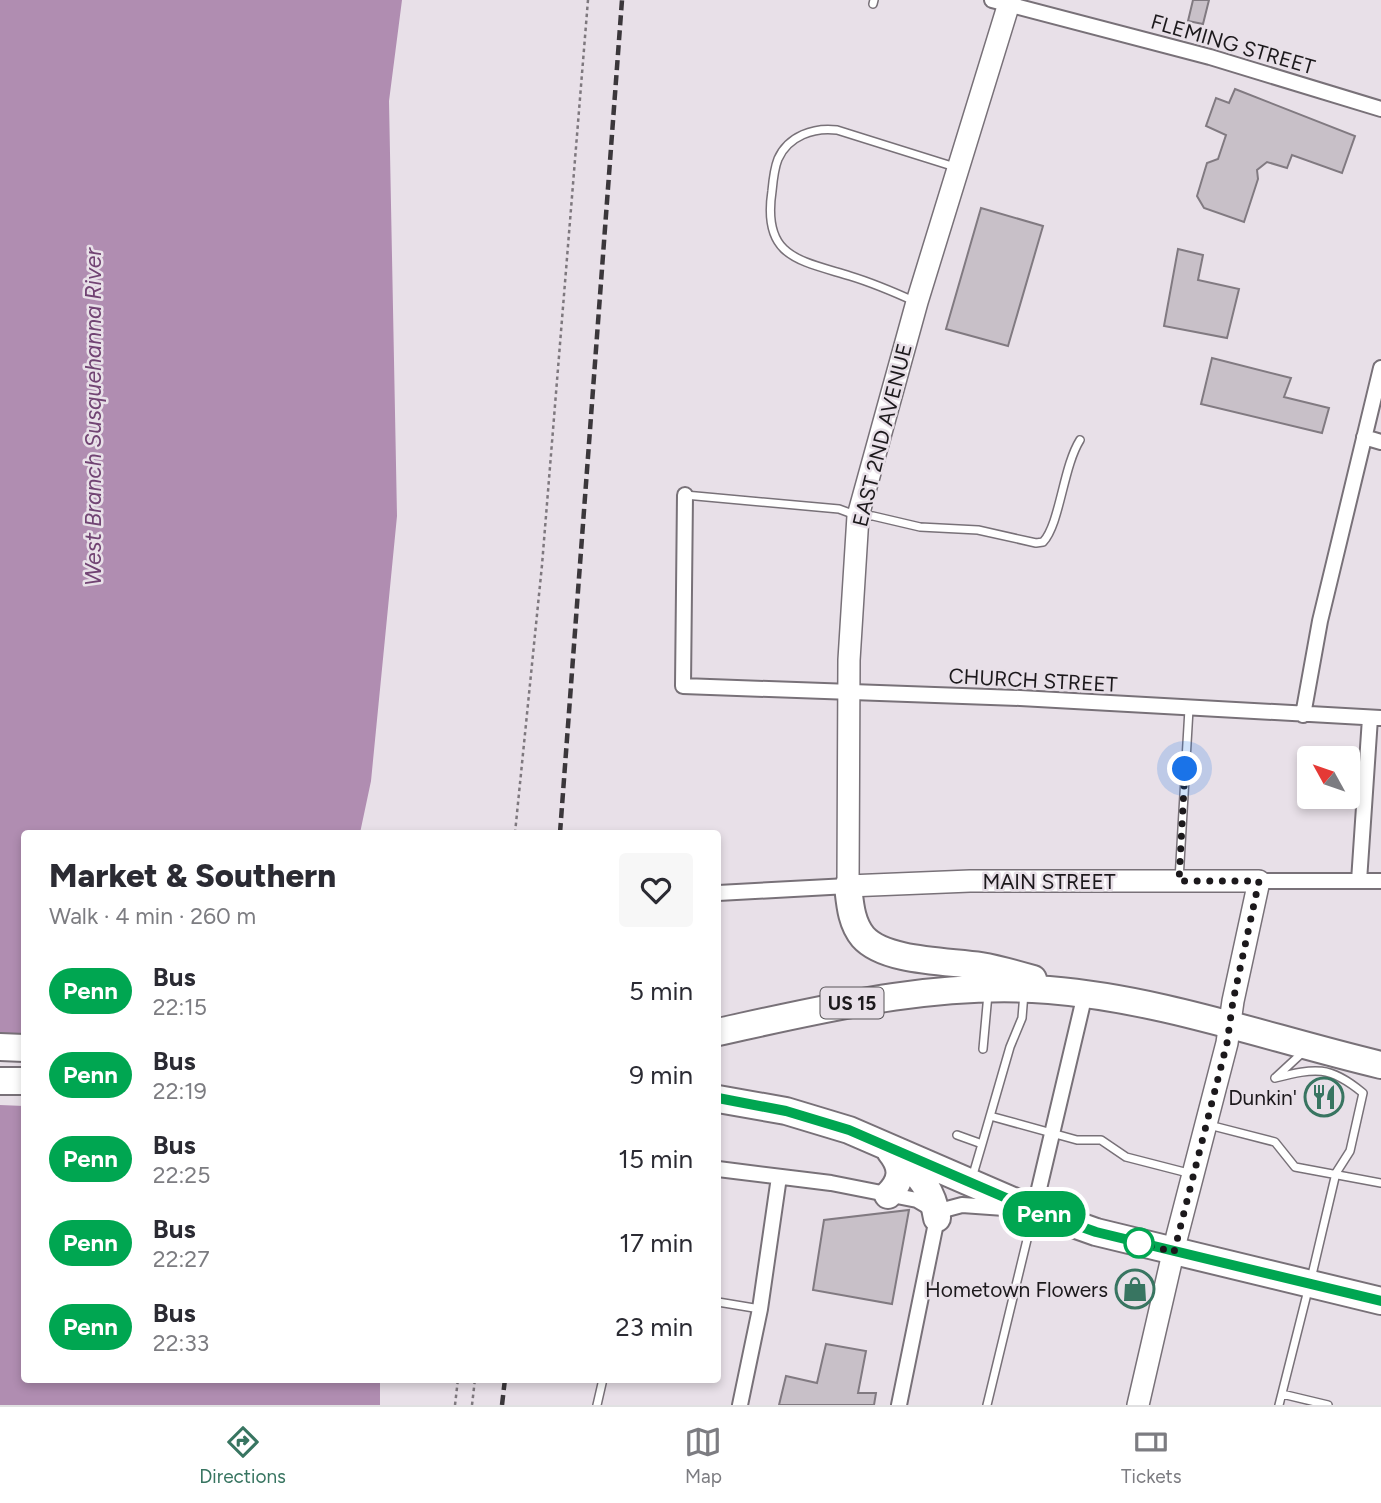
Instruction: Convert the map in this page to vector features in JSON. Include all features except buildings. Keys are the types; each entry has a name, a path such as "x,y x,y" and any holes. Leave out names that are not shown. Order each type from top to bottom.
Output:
{"highway":[{"path":"848,886 855,923 864,938 877,948 895,954 1000,970 1085,995"},
{"name":"US 15","path":"721,1031 863,1000 926,992 1025,989 1118,999 1381,1065"},
{"path":"0,1048 21,1048"},
{"path":"0,1080 21,1081"},
{"path":"721,1099 818,1120 884,1144 1034,1210 1096,1232 1381,1301"},
{"path":"884,1144 899,1165 900,1174 895,1188 888,1195"},
{"path":"884,1144 921,1177 932,1196 937,1218"}],"street":[{"name":"FLEMING STREET","path":"1003,2 1210,57 1381,109"},
{"name":"EAST 2ND AVENUE","path":"848,886 849,660 858,516 917,302 959,168 1003,2"},
{"path":"1303,715 1320,621 1381,368"},
{"path":"1364,438 1381,442"},
{"name":"CHURCH STREET","path":"685,495 683,686 1020,698 1375,718"},
{"path":"1359,881 1375,718"},
{"path":"1138,1405 1227,1043 1228,1026 1259,881"},
{"name":"MAIN STREET","path":"721,893 958,882 1381,881"},
{"path":"937,1218 947,1209 961,1205 1034,1210 1085,995"},
{"path":"721,1169 831,1183 924,1203 934,1211 937,1218 899,1405"},
{"path":"740,1405 760,1309 779,1177"}],"lane":[{"path":"917,302 871,283 803,262 788,254 772,230 768,216 778,160 786,148 801,135 827,129 959,168"},
{"path":"685,495 839,509 858,516 873,516 920,527 978,530 1036,543 1043,542 1051,530 1065,472 1080,440"},
{"path":"1179,881 1189,709"},
{"path":"983,1049 988,989"},
{"path":"971,1182 1010,1047 1022,1018 1025,989"},
{"path":"1279,1405 1336,1173 1350,1151 1363,1093 1342,1076 1310,1069 1275,1078 1308,1047"},
{"path":"990,1116 1077,1140 1101,1140 1126,1157 1193,1174"},
{"path":"1206,1124 1275,1142 1295,1167 1381,1183"},
{"path":"957,1135 982,1144"},
{"path":"987,1405 1034,1210"},
{"path":"721,1302 760,1309"},
{"path":"597,1405 602,1383"},
{"path":"1282,1394 1328,1405"}],"path":[{"path":"515,830 542,565 588,0"},
{"path":"455,1405 458,1383"},
{"path":"472,1405 475,1383"}],"water":[{"name":"West Branch Susquehanna River","path":"0,0 402,0 389,101 397,516 371,781 361,830 21,830 21,1383 380,1383 380,1405 0,1405"}],"pier":[{"path":"0,1033 21,1034 21,1106 0,1105"}],"railway":[{"path":"560,830 622,0"},
{"path":"502,1405 505,1383"}],"bus line":[{"name":"Penn","path":"721,1099 786,1111 849,1130 1034,1210 1096,1232 1381,1301"}],"place":[{"name":"Dunkin'","path":"1324,1097"},
{"name":"Hometown Flowers","path":"1135,1289"}],"route":[{"path":"1139,1243 1174,1252 1227,1043 1228,1026 1259,881 1179,881 1185,769"}]}
